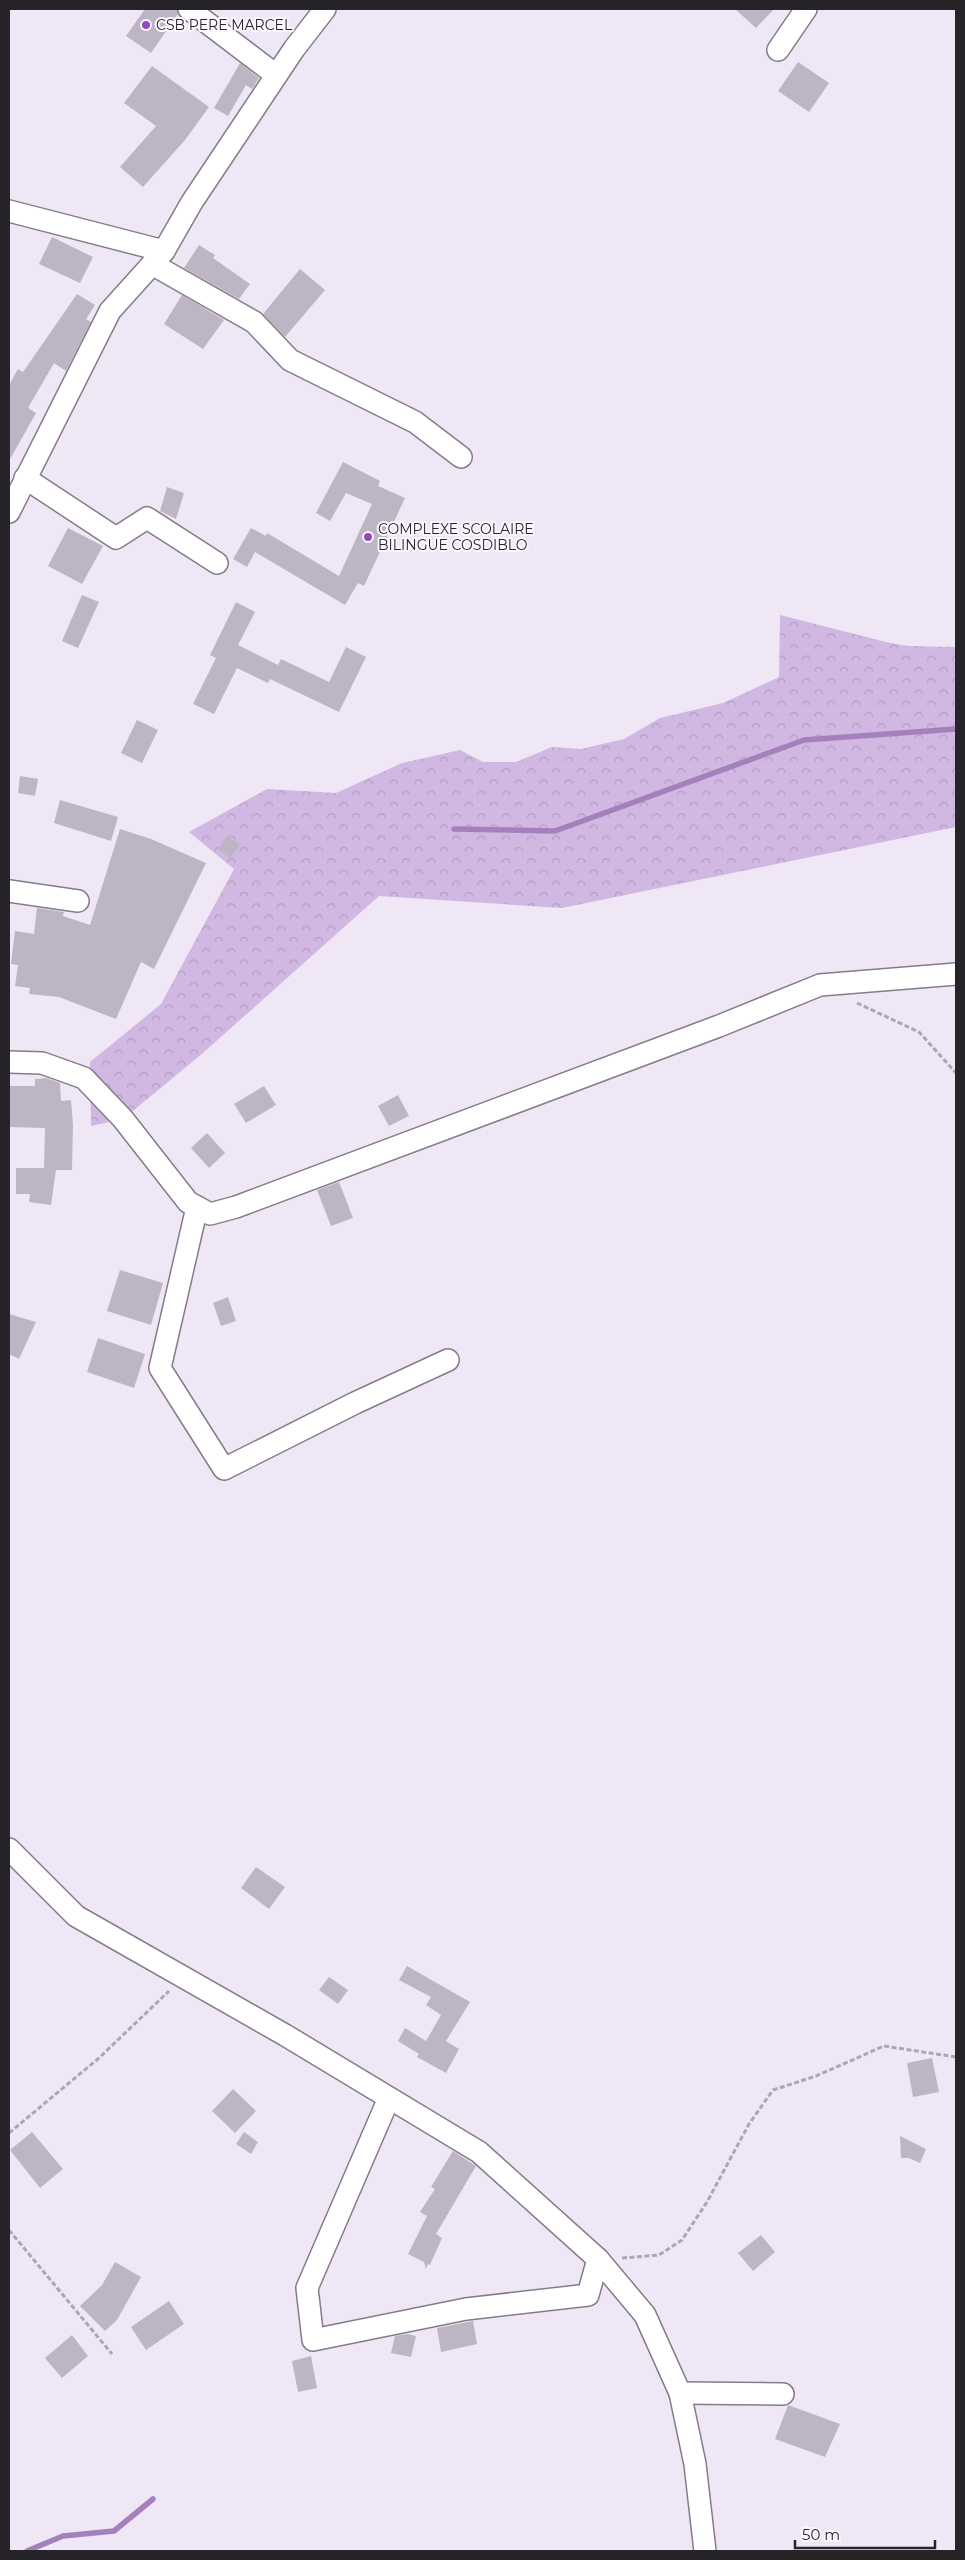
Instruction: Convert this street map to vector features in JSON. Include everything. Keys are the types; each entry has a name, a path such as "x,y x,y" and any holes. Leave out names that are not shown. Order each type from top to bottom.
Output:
{"street":[{"path":"189,9 276,75"},
{"path":"9,512 110,311 158,257 276,75 325,9"},
{"path":"778,50 806,9"},
{"path":"9,211 158,257 254,322 290,360 415,422 461,457"},
{"path":"25,478 116,538 147,518 217,563"},
{"path":"9,891 78,901"},
{"path":"9,1062 42,1062 84,1078 123,1119 188,1202 210,1214 236,1207 719,1026 820,985 956,974"},
{"path":"197,1207 160,1368 224,1469 355,1403 448,1360"},
{"path":"9,1849 76,1916 184,1977 480,2152 598,2259 645,2315 680,2393 695,2464 705,2551"},
{"path":"389,2098 307,2288 313,2340 466,2308 588,2295 598,2259"},
{"path":"680,2393 783,2394"}],"path":[{"path":"856,1002 919,1032 956,1073"},
{"path":"9,2133 99,2058 184,1977"},
{"path":"598,2259 659,2255 682,2240 707,2202 748,2124 773,2090 816,2076 884,2046 956,2057"},
{"path":"9,2230 112,2354"}],"green space":[{"path":"780,615 890,643 909,646 956,647 956,827 562,908 379,896 203,1053 123,1119 91,1126 90,1062 161,1004 234,869 189,832 267,789 336,793 402,763 460,750 483,762 516,762 552,747 581,749 624,739 660,718 723,703 779,677"}],"building":[{"path":"145,9 177,9 178,14 151,53 126,36"},
{"path":"735,9 774,9 756,28"},
{"path":"798,62 829,83 809,112 778,91"},
{"path":"240,63 259,78 252,89 246,85 228,116 214,108"},
{"path":"152,66 209,107 185,140 143,187 120,167 156,126 124,103"},
{"path":"52,237 93,257 80,283 39,264"},
{"path":"199,245 215,255 213,258 250,284 239,299 184,268"},
{"path":"300,269 325,290 285,337 263,314"},
{"path":"77,294 95,305 86,319 91,322 66,371 54,363 28,408 36,413 9,461 9,385 18,369 23,372"},
{"path":"182,295 224,320 203,349 164,324"},
{"path":"343,462 380,481 378,486 405,498 364,586 358,583 345,605 255,552 247,567 233,559 251,528 266,536 267,533 339,576 372,504 346,493 330,521 316,513"},
{"path":"167,487 184,493 176,519 160,511"},
{"path":"68,528 103,546 82,584 48,566"},
{"path":"82,595 99,602 78,648 62,641"},
{"path":"236,602 255,612 238,645 278,665 281,659 329,682 346,647 366,657 339,712 270,679 268,683 237,668 214,714 193,704 216,658 210,655"},
{"path":"137,720 158,730 142,763 121,753"},
{"path":"20,776 38,779 35,796 18,793"},
{"path":"60,800 118,817 111,841 54,823"},
{"path":"120,829 151,839 206,863 154,969 141,962 116,1019 59,997 29,994 30,988 15,986 18,965 11,964 15,931 34,934 37,908 64,912 63,916 90,925"},
{"path":"227,836 240,845 230,858 218,849"},
{"path":"46,1078 60,1083 61,1101 71,1100 73,1125 72,1170 56,1170 51,1205 29,1202 30,1194 16,1194 16,1168 44,1168 45,1128 9,1127 9,1086 35,1086 35,1079"},
{"path":"264,1086 276,1105 246,1123 234,1104"},
{"path":"398,1095 409,1116 389,1126 378,1106"},
{"path":"207,1133 225,1153 209,1168 191,1148"},
{"path":"339,1182 353,1218 331,1226 317,1190"},
{"path":"120,1270 163,1283 151,1325 107,1311"},
{"path":"228,1297 236,1321 221,1326 213,1303"},
{"path":"9,1314 36,1322 19,1359 9,1354"},
{"path":"98,1338 145,1354 134,1388 87,1372"},
{"path":"256,1867 285,1887 269,1909 241,1888"},
{"path":"407,1966 470,2002 446,2041 459,2049 446,2073 417,2057 419,2054 398,2041 405,2028 426,2041 441,2015 426,2005 431,1997 399,1980"},
{"path":"329,1977 348,1990 338,2004 319,1990"},
{"path":"932,2058 939,2092 913,2097 907,2063"},
{"path":"233,2089 256,2111 235,2133 212,2111"},
{"path":"32,2132 63,2169 40,2188 10,2150"},
{"path":"244,2132 258,2142 251,2154 236,2144"},
{"path":"900,2136 926,2149 920,2163 909,2158 901,2158"},
{"path":"453,2151 476,2166 436,2234 442,2238 430,2265 428,2264 426,2269 424,2262 408,2254 427,2216 420,2212 435,2189 431,2187"},
{"path":"761,2235 775,2252 753,2271 738,2253"},
{"path":"115,2262 141,2277 117,2320 105,2331 80,2306 102,2285"},
{"path":"169,2301 184,2324 146,2350 131,2327"},
{"path":"473,2321 477,2344 441,2352 437,2328"},
{"path":"407,2334 416,2336 411,2357 391,2353 395,2336"},
{"path":"72,2335 88,2356 62,2378 45,2358"},
{"path":"311,2356 317,2388 298,2392 292,2361"},
{"path":"788,2405 840,2424 825,2457 775,2439"}],"waterway":[{"path":"454,829 555,831 804,740 956,729"},
{"path":"27,2551 63,2536 114,2531 153,2499"}],"place":[{"name":"CSB PERE MARCEL","path":"146,25"},
{"name":"COMPLEXE SCOLAIRE BILINGUE COSDIBLO","path":"368,537"}]}
